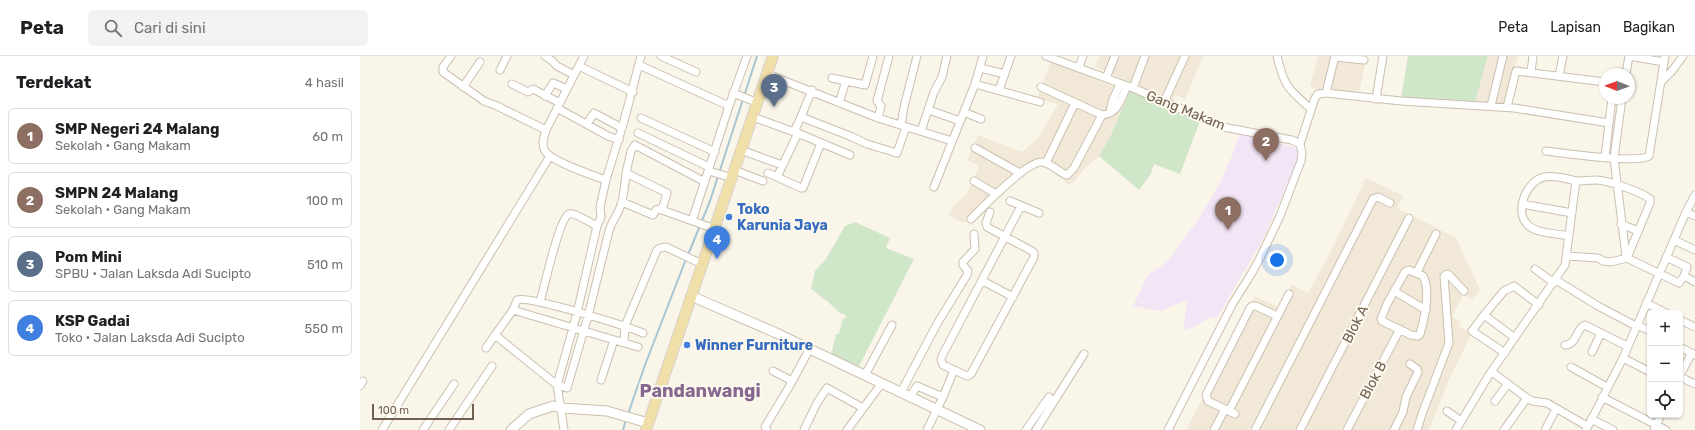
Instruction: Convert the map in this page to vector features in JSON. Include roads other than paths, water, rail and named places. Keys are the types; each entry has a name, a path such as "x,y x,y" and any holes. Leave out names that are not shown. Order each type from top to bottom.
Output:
{"main road":[{"path":"647,426 715,229 730,174 753,118 773,56"}],"street":[{"path":"451,56 442,70 484,101 546,130"},
{"path":"500,70 507,56"},
{"path":"544,56 552,60 557,66 574,75"},
{"path":"584,56 546,130 542,142 546,152 550,156 606,180"},
{"path":"564,430 562,408 557,385 577,313 597,226 601,217 600,207 606,180 619,140 642,56"},
{"path":"661,56 696,72"},
{"path":"693,221 705,182 711,170 714,152 729,106 747,56"},
{"path":"832,78 865,85 873,56"},
{"path":"878,118 881,106 878,102 879,94 889,56"},
{"path":"801,117 867,144 896,153 899,148 904,126 904,104 917,56"},
{"path":"921,131 934,92 942,77 947,56"},
{"path":"934,187 975,84 984,56"},
{"path":"999,90 1011,56"},
{"name":"Gang Makam","path":"1046,56 1056,57 1223,127 1292,140 1300,144"},
{"path":"1079,67 1083,56"},
{"path":"1106,78 1115,56"},
{"path":"1041,87 1102,115 1107,114 1116,110 1127,86 1145,56"},
{"path":"1164,102 1186,56"},
{"path":"1277,56 1281,74 1288,89 1311,109"},
{"path":"1326,93 1335,56 1364,60"},
{"path":"1376,99 1383,56"},
{"path":"1491,106 1503,56"},
{"path":"1530,72 1533,56"},
{"path":"1559,76 1563,56"},
{"path":"1546,151 1614,158 1644,159 1649,156 1664,59 1629,56 1627,68"},
{"path":"1661,82 1672,71 1683,56"},
{"path":"464,87 480,62"},
{"path":"639,64 729,106"},
{"path":"579,66 632,92"},
{"path":"980,68 1005,74"},
{"path":"1507,107 1515,72 1530,72 1599,81"},
{"path":"767,74 812,90 839,103 878,118 952,141"},
{"path":"839,103 846,81"},
{"path":"546,96 553,83 567,89"},
{"path":"512,84 528,92 533,89 587,124 608,136 619,140"},
{"path":"975,84 1040,102"},
{"path":"777,177 812,90"},
{"path":"734,93 758,103"},
{"path":"1168,430 1233,303 1259,260 1280,216 1301,161 1302,153 1300,144 1316,96 1326,93 1376,99 1507,107 1609,123"},
{"path":"1046,163 1075,102"},
{"path":"1604,157 1611,104"},
{"path":"1621,104 1614,158 1624,249 1627,258"},
{"path":"929,110 960,121"},
{"path":"964,112 981,118"},
{"path":"587,124 594,113 622,128"},
{"path":"971,219 1020,173 1035,163 1046,163 1064,174 1067,175 1070,173 1102,115"},
{"path":"641,118 714,152"},
{"path":"753,118 796,132 850,155"},
{"path":"638,133 711,170 762,181"},
{"path":"768,173 802,188 821,143"},
{"path":"495,336 557,385 565,388 568,386 613,220 617,215 622,202 631,151 635,145 705,182"},
{"path":"975,148 1020,173"},
{"path":"741,150 782,165"},
{"path":"382,430 550,156"},
{"path":"626,173 667,193 662,210"},
{"path":"1568,236 1535,230 1528,225 1522,217 1522,204 1529,188 1539,179 1545,177 1576,181 1597,180 1617,184 1650,199 1627,258"},
{"path":"974,181 996,194"},
{"path":"1456,430 1489,375 1555,282 1565,265 1576,181"},
{"path":"1492,372 1527,398 1534,401 1544,402 1586,428 1623,358 1666,257 1695,195"},
{"path":"1255,430 1373,199 1378,197 1390,203"},
{"path":"1010,201 1039,213"},
{"path":"622,202 653,215 658,209 715,229"},
{"path":"1522,204 1572,213"},
{"path":"990,212 986,226 1005,237 1028,249 1034,255 972,373 967,376 943,364 941,358 983,281 1005,237 1021,206"},
{"path":"1686,212 1695,216"},
{"path":"540,302 563,218 569,214 574,214 597,226"},
{"path":"601,217 612,217 613,220"},
{"name":"Blok A","path":"1300,430 1409,218"},
{"path":"1621,224 1638,231"},
{"path":"900,392 937,324 967,275 968,271 963,265 963,262 975,249 974,234"},
{"path":"1417,272 1436,234"},
{"path":"1674,240 1695,250"},
{"path":"624,342 625,326 657,250 666,247 702,264"},
{"path":"1567,256 1598,258 1603,261 1611,262 1627,258 1679,284 1687,270 1686,266 1666,257"},
{"path":"1535,269 1598,306 1636,326 1647,330"},
{"path":"1409,270 1417,272 1425,278 1426,310 1419,336 1414,336 1382,321 1381,319 1394,291 1406,271 1409,270"},
{"path":"1417,430 1449,343 1444,276 1447,274 1450,275 1464,291"},
{"path":"1684,276 1695,282"},
{"path":"983,281 1013,297"},
{"path":"1505,353 1472,331 1504,291 1514,286 1539,305"},
{"path":"1394,291 1426,310"},
{"path":"1214,430 1229,411 1289,294"},
{"path":"691,296 767,329 809,350 938,409 963,426 980,430"},
{"path":"486,348 513,310 516,300 520,299 540,302 625,326 643,333"},
{"path":"1646,303 1660,310"},
{"path":"1229,411 1207,400 1206,395 1250,308 1252,306 1256,306 1277,316"},
{"path":"513,310 638,347"},
{"path":"1484,315 1516,338"},
{"path":"1683,321 1695,327"},
{"path":"865,375 892,325"},
{"path":"1565,345 1572,342 1584,325 1627,346"},
{"name":"Blok B","path":"1347,430 1400,330"},
{"path":"1592,352 1601,333"},
{"path":"601,380 614,340"},
{"path":"1683,349 1693,354 1683,371"},
{"path":"767,430 765,427 809,350"},
{"path":"1036,430 1084,354"},
{"path":"1623,358 1647,370"},
{"path":"1394,430 1403,412 1406,397 1418,372 1417,369 1410,364"},
{"path":"449,430 492,366"},
{"path":"1571,367 1607,387"},
{"path":"927,430 938,409 954,370"},
{"path":"773,371 792,381"},
{"path":"1683,378 1695,384"},
{"path":"847,430 882,383"},
{"path":"423,430 454,384"},
{"path":"1495,401 1508,384"},
{"path":"910,396 914,388 918,386 943,397"},
{"path":"804,430 818,401 827,388 862,408"},
{"path":"1026,430 1049,397"},
{"path":"1602,397 1655,427 1666,430"},
{"path":"1504,430 1527,398"},
{"path":"511,430 524,418 536,410 553,406 562,408 594,409 622,415 647,426"},
{"path":"1545,430 1556,409"},
{"path":"1447,411 1461,421"},
{"path":"1655,427 1660,418"},
{"path":"1591,419 1613,430"}],"waterway":[{"path":"688,255 710,201 757,56"},
{"path":"628,414 645,365 686,259"},
{"path":"623,430 626,420"}],"place":[{"name":"Pom Mini","path":"774,107"},
{"name":"SMPN 24 Malang","path":"1266,161"},
{"name":"Toko Karunia Jaya","path":"729,217"},
{"name":"SMP Negeri 24 Malang","path":"1228,230"},
{"name":"KSP Gadai","path":"717,259"},
{"name":"Winner Furniture","path":"687,345"}],"district":[{"name":"Pandanwangi","path":"700,391"}]}
